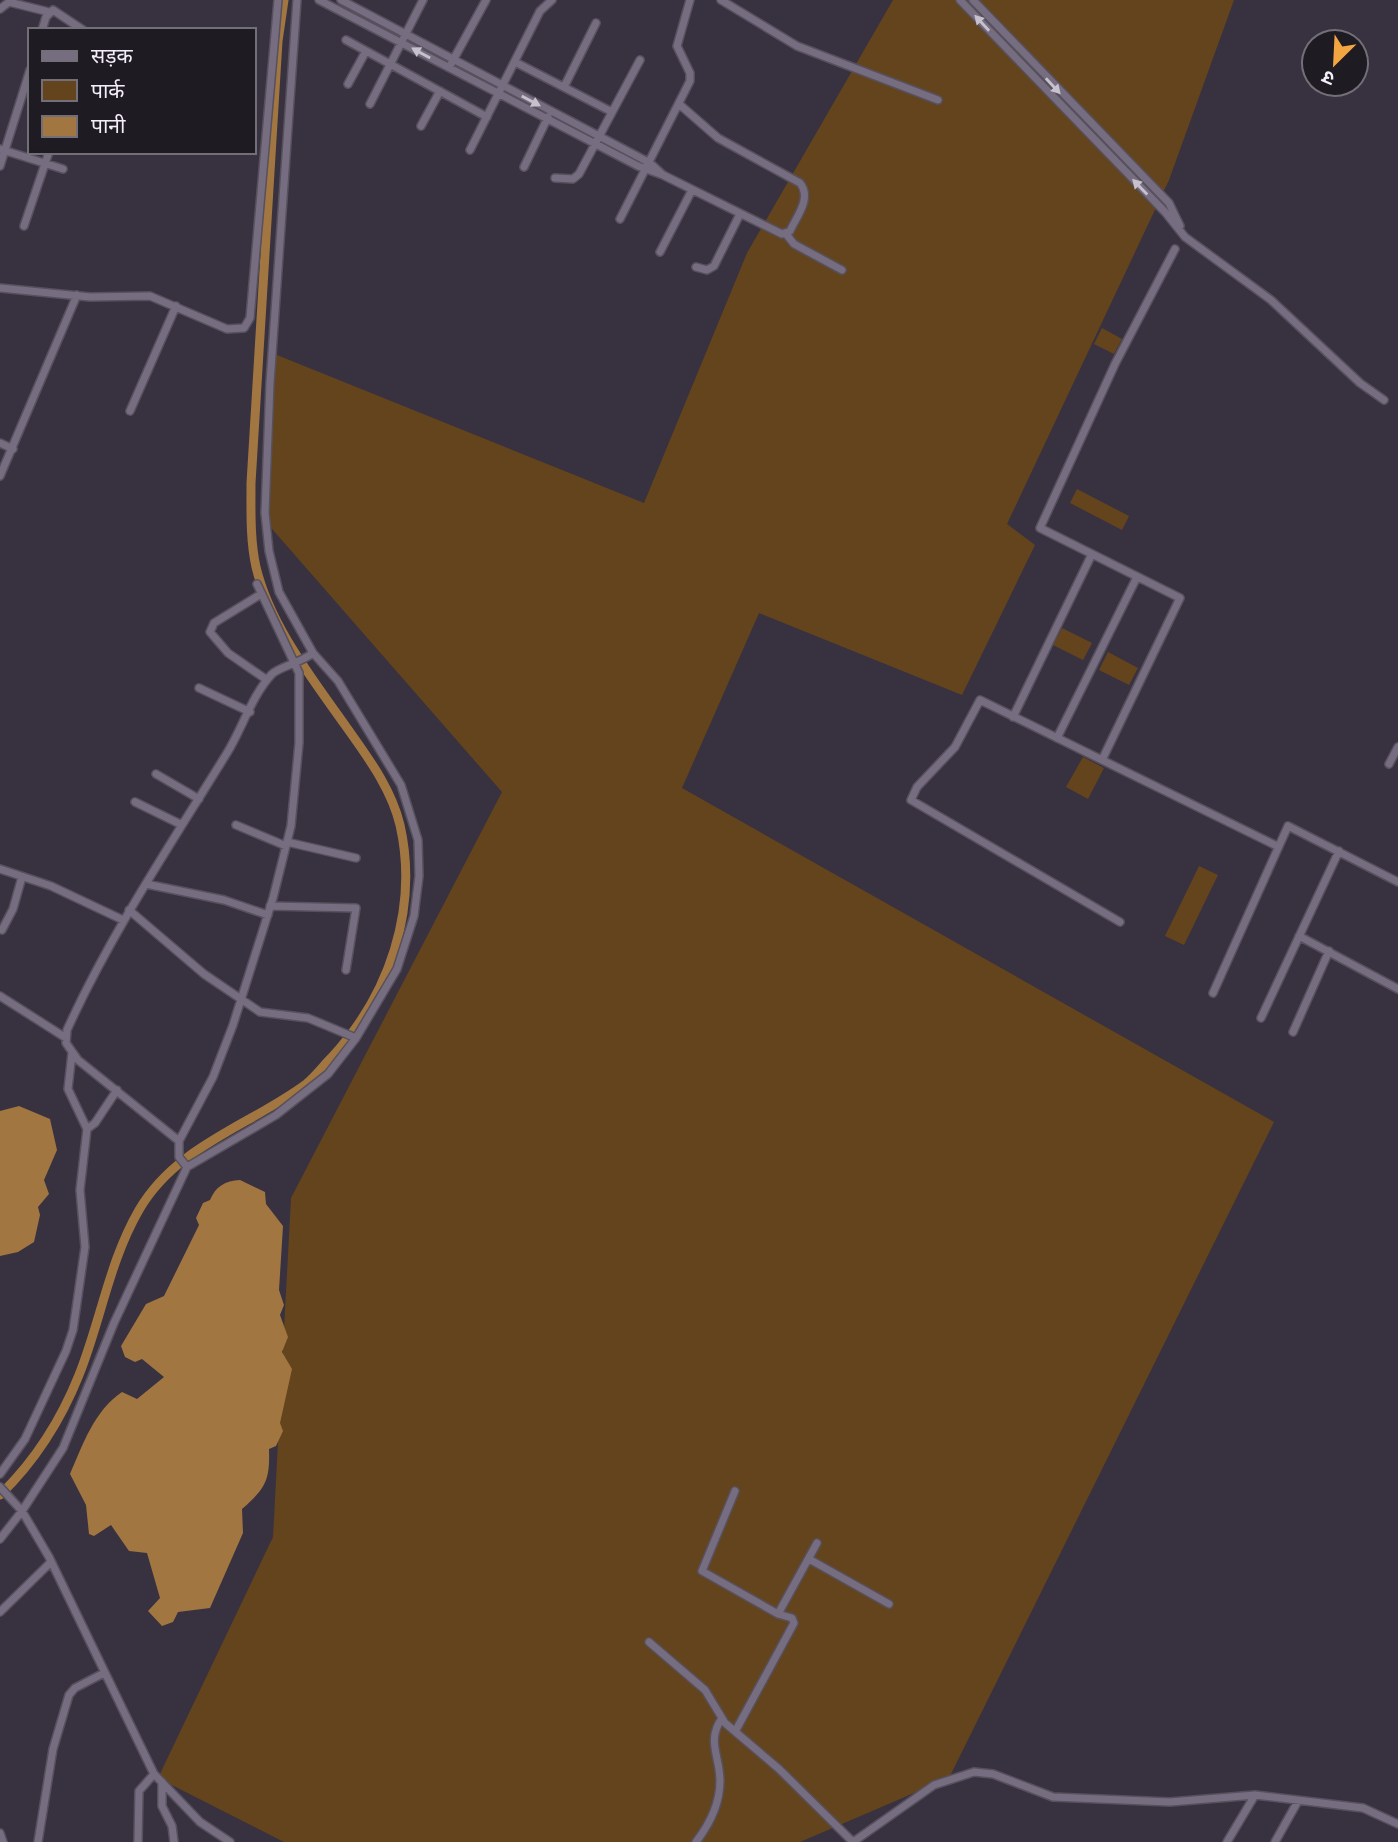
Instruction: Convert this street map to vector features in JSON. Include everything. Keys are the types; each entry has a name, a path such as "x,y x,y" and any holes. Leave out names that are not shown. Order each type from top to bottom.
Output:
{"street":[{"path":"0,288 77,295 150,296 227,329 241,330 250,318 278,0"},
{"path":"183,1163 304,1095 328,1073 397,969 414,916 419,876 418,840 401,785 338,681 313,653 279,592 265,513 270,383 297,0"},
{"path":"319,0 403,38"},
{"path":"341,0 499,95 594,144 647,166"},
{"path":"370,104 424,0"},
{"path":"451,64 486,0"},
{"path":"470,150 540,12 552,0"},
{"path":"620,219 690,81 690,74 677,46 690,0"},
{"path":"721,0 797,46 938,100"},
{"path":"960,0 1165,212 1185,237 1271,300 1360,383 1384,400"},
{"path":"973,0 1169,203 1185,237"},
{"path":"0,9 9,2 58,12 80,28"},
{"path":"43,28 49,12"},
{"path":"564,87 596,23"},
{"path":"346,40 487,117"},
{"path":"348,84 366,51"},
{"path":"555,178 573,179 640,60"},
{"path":"515,62 612,112"},
{"path":"451,64 503,86 599,136 663,175 776,233 786,234 794,244 842,270"},
{"path":"0,166 2,150 28,76"},
{"path":"421,126 439,91"},
{"path":"678,104 718,138 792,178 805,190 806,198 786,234"},
{"path":"524,167 551,111"},
{"path":"2,150 63,169"},
{"path":"24,226 48,154"},
{"path":"660,251 692,190"},
{"path":"696,267 707,270 714,266 740,214"},
{"path":"1102,760 1180,598 1040,528 1115,364 1175,249"},
{"path":"0,476 77,295"},
{"path":"130,411 176,306"},
{"path":"0,443 13,449"},
{"path":"1013,717 1092,554"},
{"path":"1057,738 1137,577"},
{"path":"0,1539 22,1511 63,1448 183,1163 179,1142 213,1077 268,915 286,844 299,743 300,663 257,584"},
{"path":"261,594 215,623 209,632 228,653 267,680"},
{"path":"0,1474 25,1439 66,1351 73,1329 85,1247 80,1190 87,1129 68,1089 72,1053 66,1030 90,979 123,920 199,799 267,680 276,670 300,663 313,653"},
{"path":"200,688 250,712"},
{"path":"1120,922 911,800 917,787 955,747 980,701 1277,846"},
{"path":"1388,764 1398,747"},
{"path":"156,774 199,799"},
{"path":"135,802 182,825"},
{"path":"236,825 286,844 356,858"},
{"path":"1213,993 1288,826 1398,882"},
{"path":"1261,1018 1339,851"},
{"path":"0,869 51,886 123,920"},
{"path":"2,930 13,909 22,877"},
{"path":"146,884 224,900 268,915"},
{"path":"270,906 356,908 346,970"},
{"path":"130,910 204,974 260,1012 308,1018 352,1036"},
{"path":"1299,936 1398,989"},
{"path":"1293,1032 1328,951"},
{"path":"0,996 66,1038"},
{"path":"72,1053 179,1142"},
{"path":"87,1129 95,1123 117,1090"},
{"path":"1,1488 22,1511 51,1562 154,1774 200,1822 230,1842"},
{"path":"735,1491 702,1571 778,1614 792,1618 793,1628 736,1730"},
{"path":"778,1614 817,1543"},
{"path":"809,1559 889,1604"},
{"path":"0,1612 51,1562"},
{"path":"649,1642 705,1690 722,1718 853,1842 934,1785 966,1773 993,1774 1047,1796 1061,1798 1170,1802 1255,1795 1363,1808 1398,1824"},
{"path":"38,1842 51,1760 69,1695 75,1688 104,1673"},
{"path":"696,1842 710,1820 719,1796 720,1777 712,1741 722,1718"},
{"path":"138,1842 139,1791 154,1774"},
{"path":"162,1782 162,1805 172,1826 174,1842"},
{"path":"1227,1842 1255,1795"},
{"path":"1275,1842 1298,1801"}],"green space":[{"path":"893,0 1234,0 1169,180 1007,524 1035,545 962,695 759,613 682,788 1274,1122 949,1778 800,1842 284,1842 158,1778 273,1537 291,1198 502,792 266,522 272,353 644,503 747,253"},
{"path":"1102,328 1122,339 1114,354 1094,344"},
{"path":"1077,489 1129,516 1122,530 1070,503"},
{"path":"1062,628 1092,643 1083,660 1053,645"},
{"path":"1108,652 1138,668 1129,685 1099,670"},
{"path":"1083,757 1104,768 1088,799 1066,787"},
{"path":"1199,866 1218,875 1184,945 1165,936"}],"water":[{"path":"19,1106 50,1119 57,1150 44,1180 49,1194 38,1207 40,1215 34,1242 18,1252 0,1256 0,1111"},
{"path":"240,1180 265,1192 266,1204 283,1226 279,1290 284,1305 280,1315 288,1337 282,1352 292,1369 280,1423 283,1431 276,1446 269,1449 269,1468 265,1483 242,1509 243,1533 210,1608 178,1612 173,1622 162,1626 148,1611 160,1598 147,1553 129,1551 111,1525 94,1536 89,1534 86,1505 70,1474 90,1429 112,1400 122,1392 137,1399 164,1377 142,1359 135,1362 125,1357 121,1346 146,1304 164,1296 199,1225 196,1218 203,1203 210,1200 222,1185"}],"waterway":[{"path":"0,1495 36,1454 64,1408 87,1354 120,1250 139,1210 154,1188 193,1153 284,1099 316,1075 351,1034 369,1007 394,950 402,919 405,857 400,825 391,798 369,760 281,630 262,588 253,546 251,483 278,41 284,0"}]}
